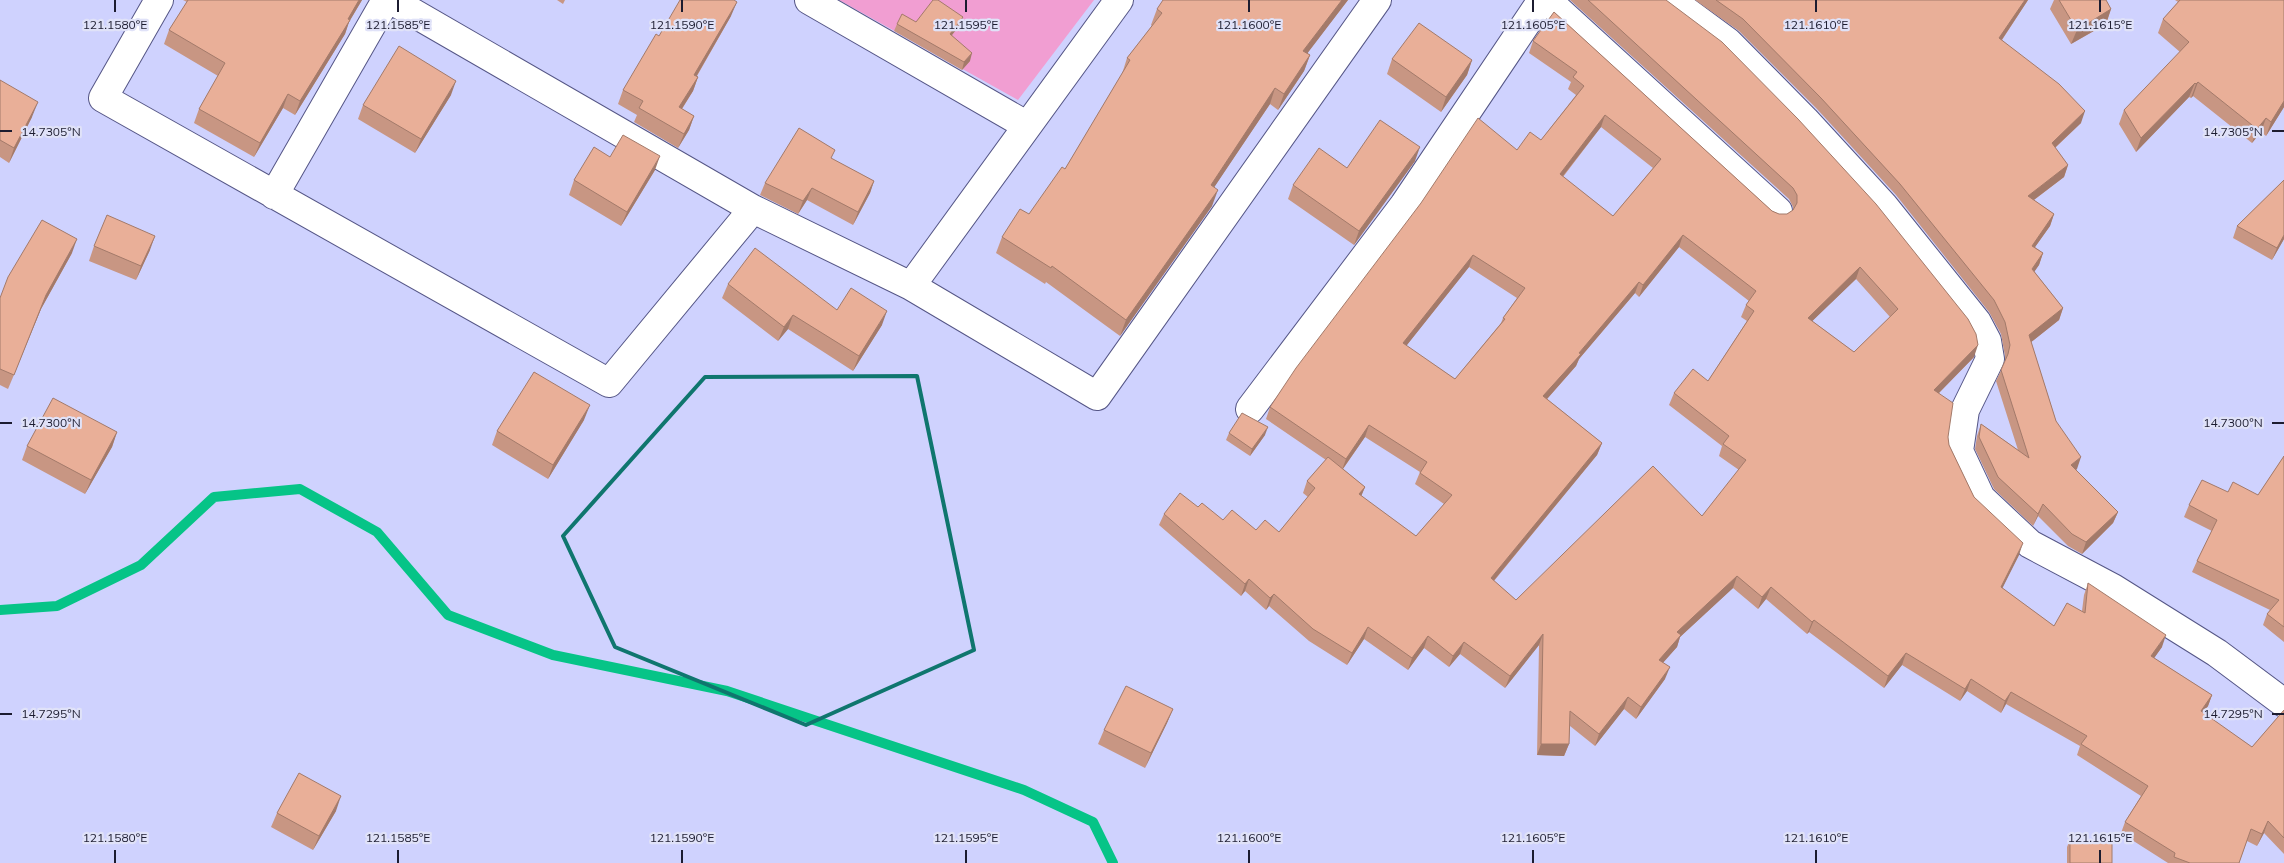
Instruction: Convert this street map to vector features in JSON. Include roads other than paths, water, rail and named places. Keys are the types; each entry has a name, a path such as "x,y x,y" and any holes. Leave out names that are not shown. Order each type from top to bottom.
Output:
{"street":[{"path":"159,0 103,98 609,383 753,209"},
{"path":"274,195 386,0"},
{"path":"391,0 753,209 911,286 1097,396 1377,0"},
{"path":"808,0 1026,126"},
{"path":"911,286 1119,0"},
{"path":"1250,409 1404,205 1542,0"},
{"path":"1547,0 1778,210"},
{"path":"1670,0 1728,42 1806,120 1884,206 1977,322 1987,340 1990,359 1965,410 1959,451 1981,498 2030,544 2121,593 2217,653 2284,703"}],"waterway":[{"path":"0,610 57,606 141,565 214,497 300,489 377,532 448,615 553,655 727,691 1024,790 1093,822 1113,863"}]}
